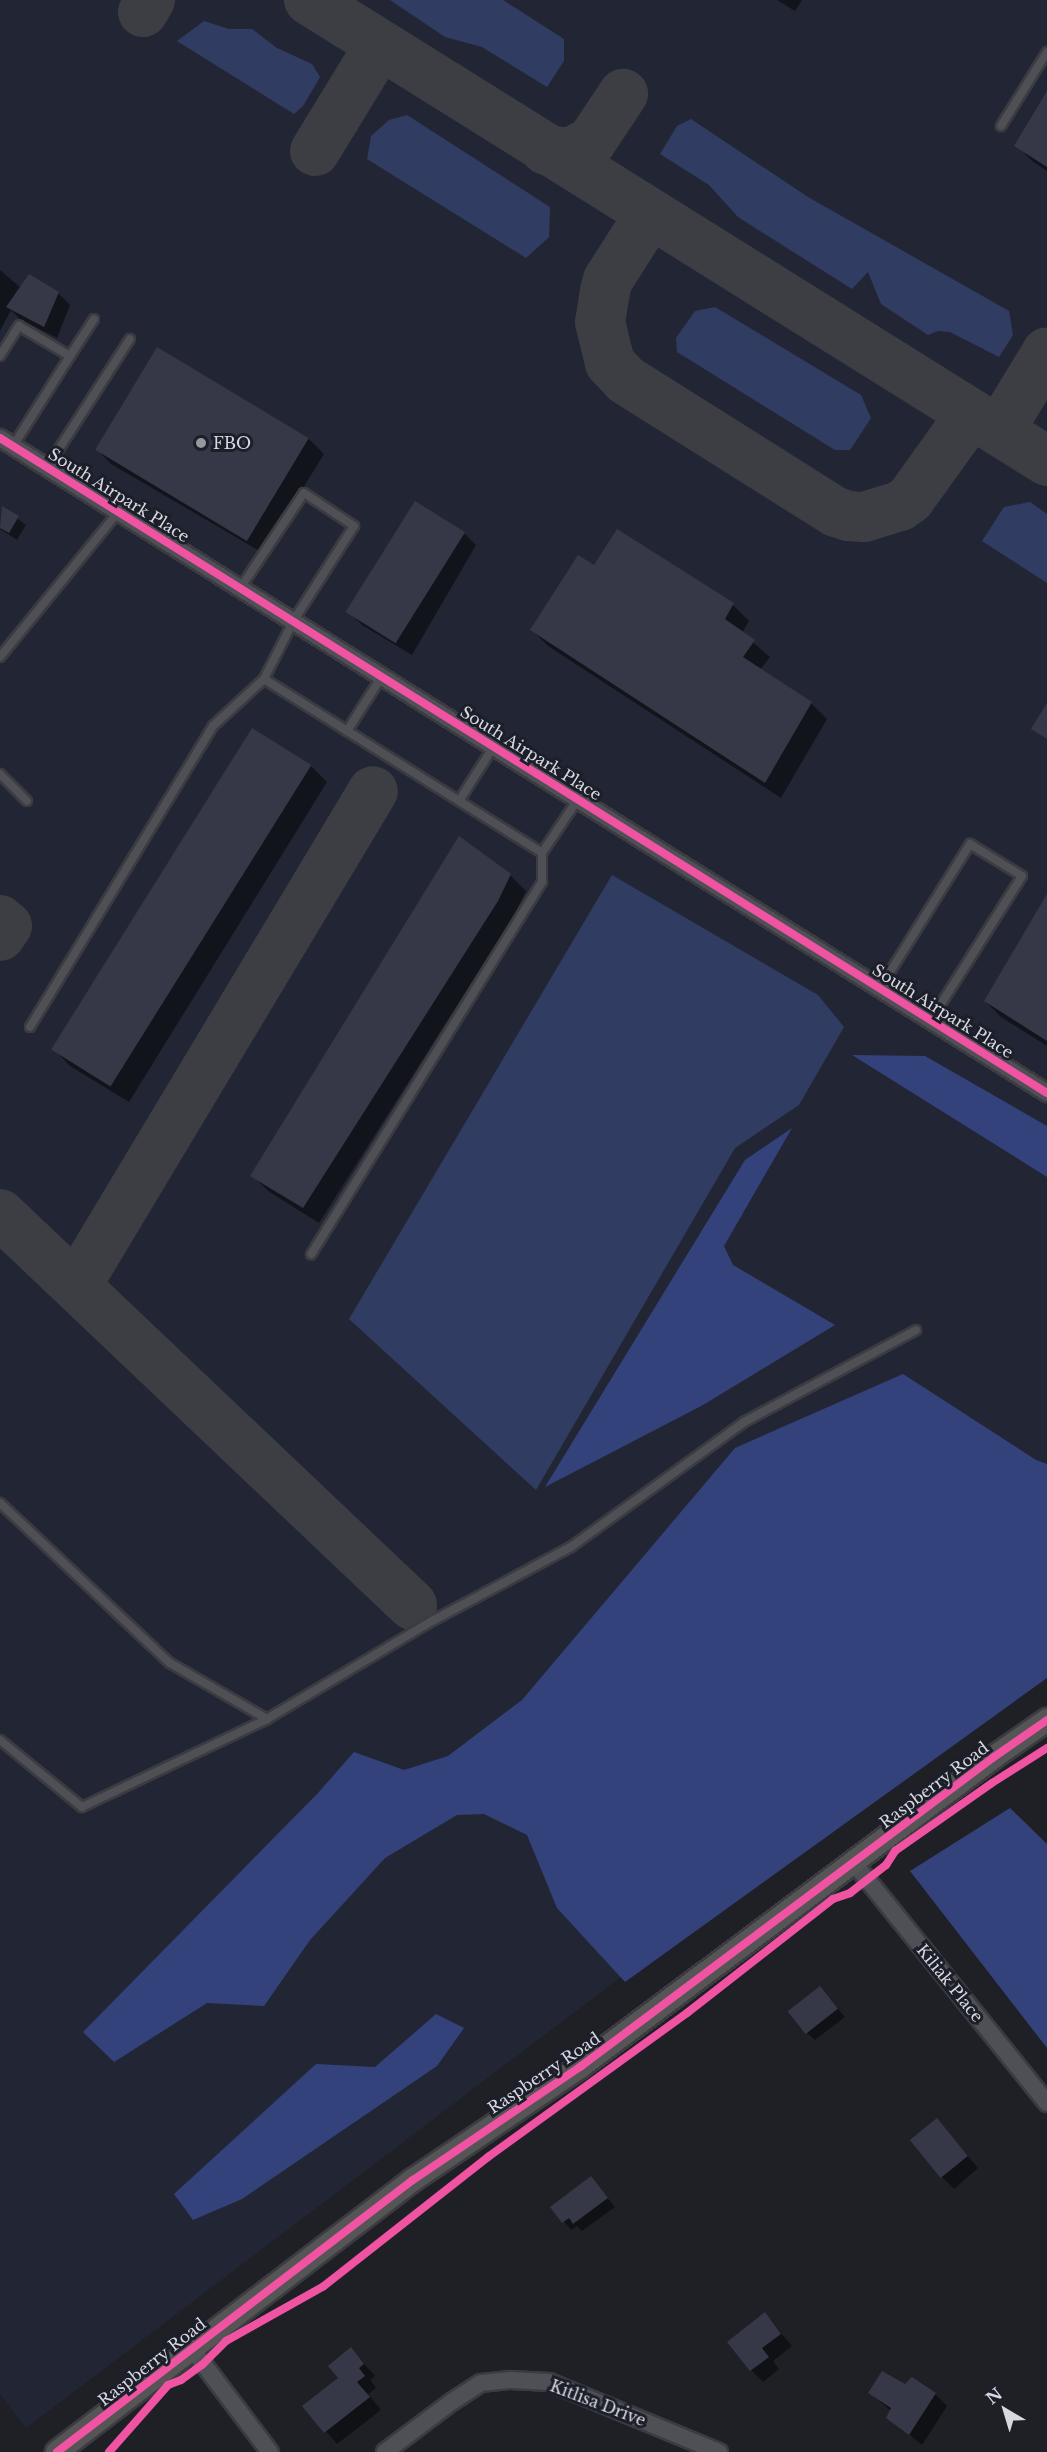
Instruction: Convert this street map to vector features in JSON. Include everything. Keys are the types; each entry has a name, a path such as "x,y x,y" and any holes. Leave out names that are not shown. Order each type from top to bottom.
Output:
{"street":[{"name":"South Airpark Place","path":"6,442 48,466 1047,1093"},
{"name":"Raspberry Road","path":"57,2452 413,2180 580,2067 994,1757 1047,1720"},
{"name":"Kiliak Place","path":"854,1863 1047,2103"},
{"path":"192,2349 270,2452"},
{"name":"Kitlisa Drive","path":"385,2452 453,2401 481,2384 512,2380 549,2382 719,2452"}],"lane":[{"path":"1001,126 1047,52"},
{"path":"6,442 94,320"},
{"path":"0,356 19,326 70,356"},
{"path":"48,466 130,339"},
{"path":"30,1026 213,726 264,679 294,620 354,526 303,493 241,587"},
{"path":"0,657 119,511"},
{"path":"347,731 382,675"},
{"path":"264,679 542,853"},
{"path":"459,801 494,746"},
{"path":"0,774 27,801"},
{"path":"311,1254 542,882 542,853 578,799"},
{"path":"880,988 970,844 1022,876 931,1020"},
{"path":"0,1740 82,1807 267,1719 434,1620 571,1547 744,1422 916,1330"},
{"path":"0,1503 170,1663 267,1719"}],"shaded area":[{"path":"0,0 1047,0 1047,1654 26,2428 0,2394"},
{"path":"390,0 503,0 564,39 564,61 547,87 482,47 445,37"},
{"path":"204,21 229,29 252,29 277,48 312,64 320,77 303,106 294,114 177,41"},
{"path":"407,115 550,207 549,237 526,258 367,159 371,136 389,120"},
{"path":"691,119 808,197 1009,311 1013,335 999,357 950,332 938,331 928,335 881,304 868,272 852,289 738,217 709,185 660,154 677,126"},
{"path":"715,307 861,395 871,418 850,450 835,450 677,352 676,338 695,311"},
{"path":"1030,502 1047,514 1047,583 982,541 1004,507"},
{"path":"612,875 818,995 844,1027 799,1105 735,1148 536,1490 349,1319"},
{"path":"852,1055 925,1056 1047,1126 1047,1177"},
{"path":"792,1128 724,1246 733,1265 835,1325 703,1405 545,1487 745,1160"},
{"path":"903,1374 1036,1460 1047,1464 1047,1678 625,1982 557,1908 527,1835 484,1814 457,1815 385,1858 310,1940 264,2006 207,2003 114,2062 83,2032 318,1793 354,1752 404,1770 448,1756 522,1700 735,1448"},
{"path":"1010,1808 1047,1844 1047,2048 910,1871"},
{"path":"436,2014 464,2028 437,2066 242,2199 193,2220 174,2194 316,2064 375,2067"}],"building":[{"path":"1047,91 1047,167 1014,146"},
{"path":"29,274 59,292 44,327 6,307"},
{"name":"FBO","path":"157,347 309,438 247,541 95,450"},
{"path":"415,501 465,532 396,643 346,612"},
{"path":"2,506 19,516 9,533 0,528"},
{"path":"617,529 734,603 725,619 755,640 743,657 812,702 765,783 530,630 578,555 594,565"},
{"path":"1047,703 1047,739 1031,729"},
{"path":"252,728 311,765 111,1087 51,1049"},
{"path":"459,836 511,874 498,901 303,1208 250,1176"},
{"path":"1047,894 1047,1041 984,1001"},
{"path":"820,1986 838,2009 806,2034 788,2011"},
{"path":"937,2118 968,2156 941,2178 910,2140"},
{"path":"591,2176 608,2198 573,2224 569,2218 562,2223 550,2207"},
{"path":"765,2312 781,2334 762,2348 769,2357 750,2371 727,2342"},
{"path":"351,2347 364,2364 359,2368 365,2376 357,2382 370,2397 324,2433 302,2406 338,2378 328,2366"},
{"path":"882,2371 905,2384 912,2377 936,2393 909,2435 886,2418 891,2408 868,2393"}],"taxiway":[{"path":"143,12 150,0"},
{"path":"309,0 1047,461"},
{"path":"315,151 379,46"},
{"path":"546,150 569,153 591,142 623,94"},
{"path":"650,214 608,280 605,291 600,322 610,363 626,380 836,512 848,516 864,517 900,506 910,499 971,414"},
{"path":"999,431 1047,352"},
{"path":"76,1286 373,791"},
{"path":"0,920 7,926 0,936"},
{"path":"0,1214 412,1605"}],"cycle path":[{"path":"0,438 1047,1093"},
{"path":"57,2452 413,2180 580,2067 994,1757 1047,1720"},
{"path":"109,2452 168,2385 181,2380 202,2365 226,2341 324,2286 488,2157 687,2013 833,1899 850,1893 886,1865 895,1851 992,1783 1047,1748"}],"place":[{"name":"FBO","path":"201,443"}]}
